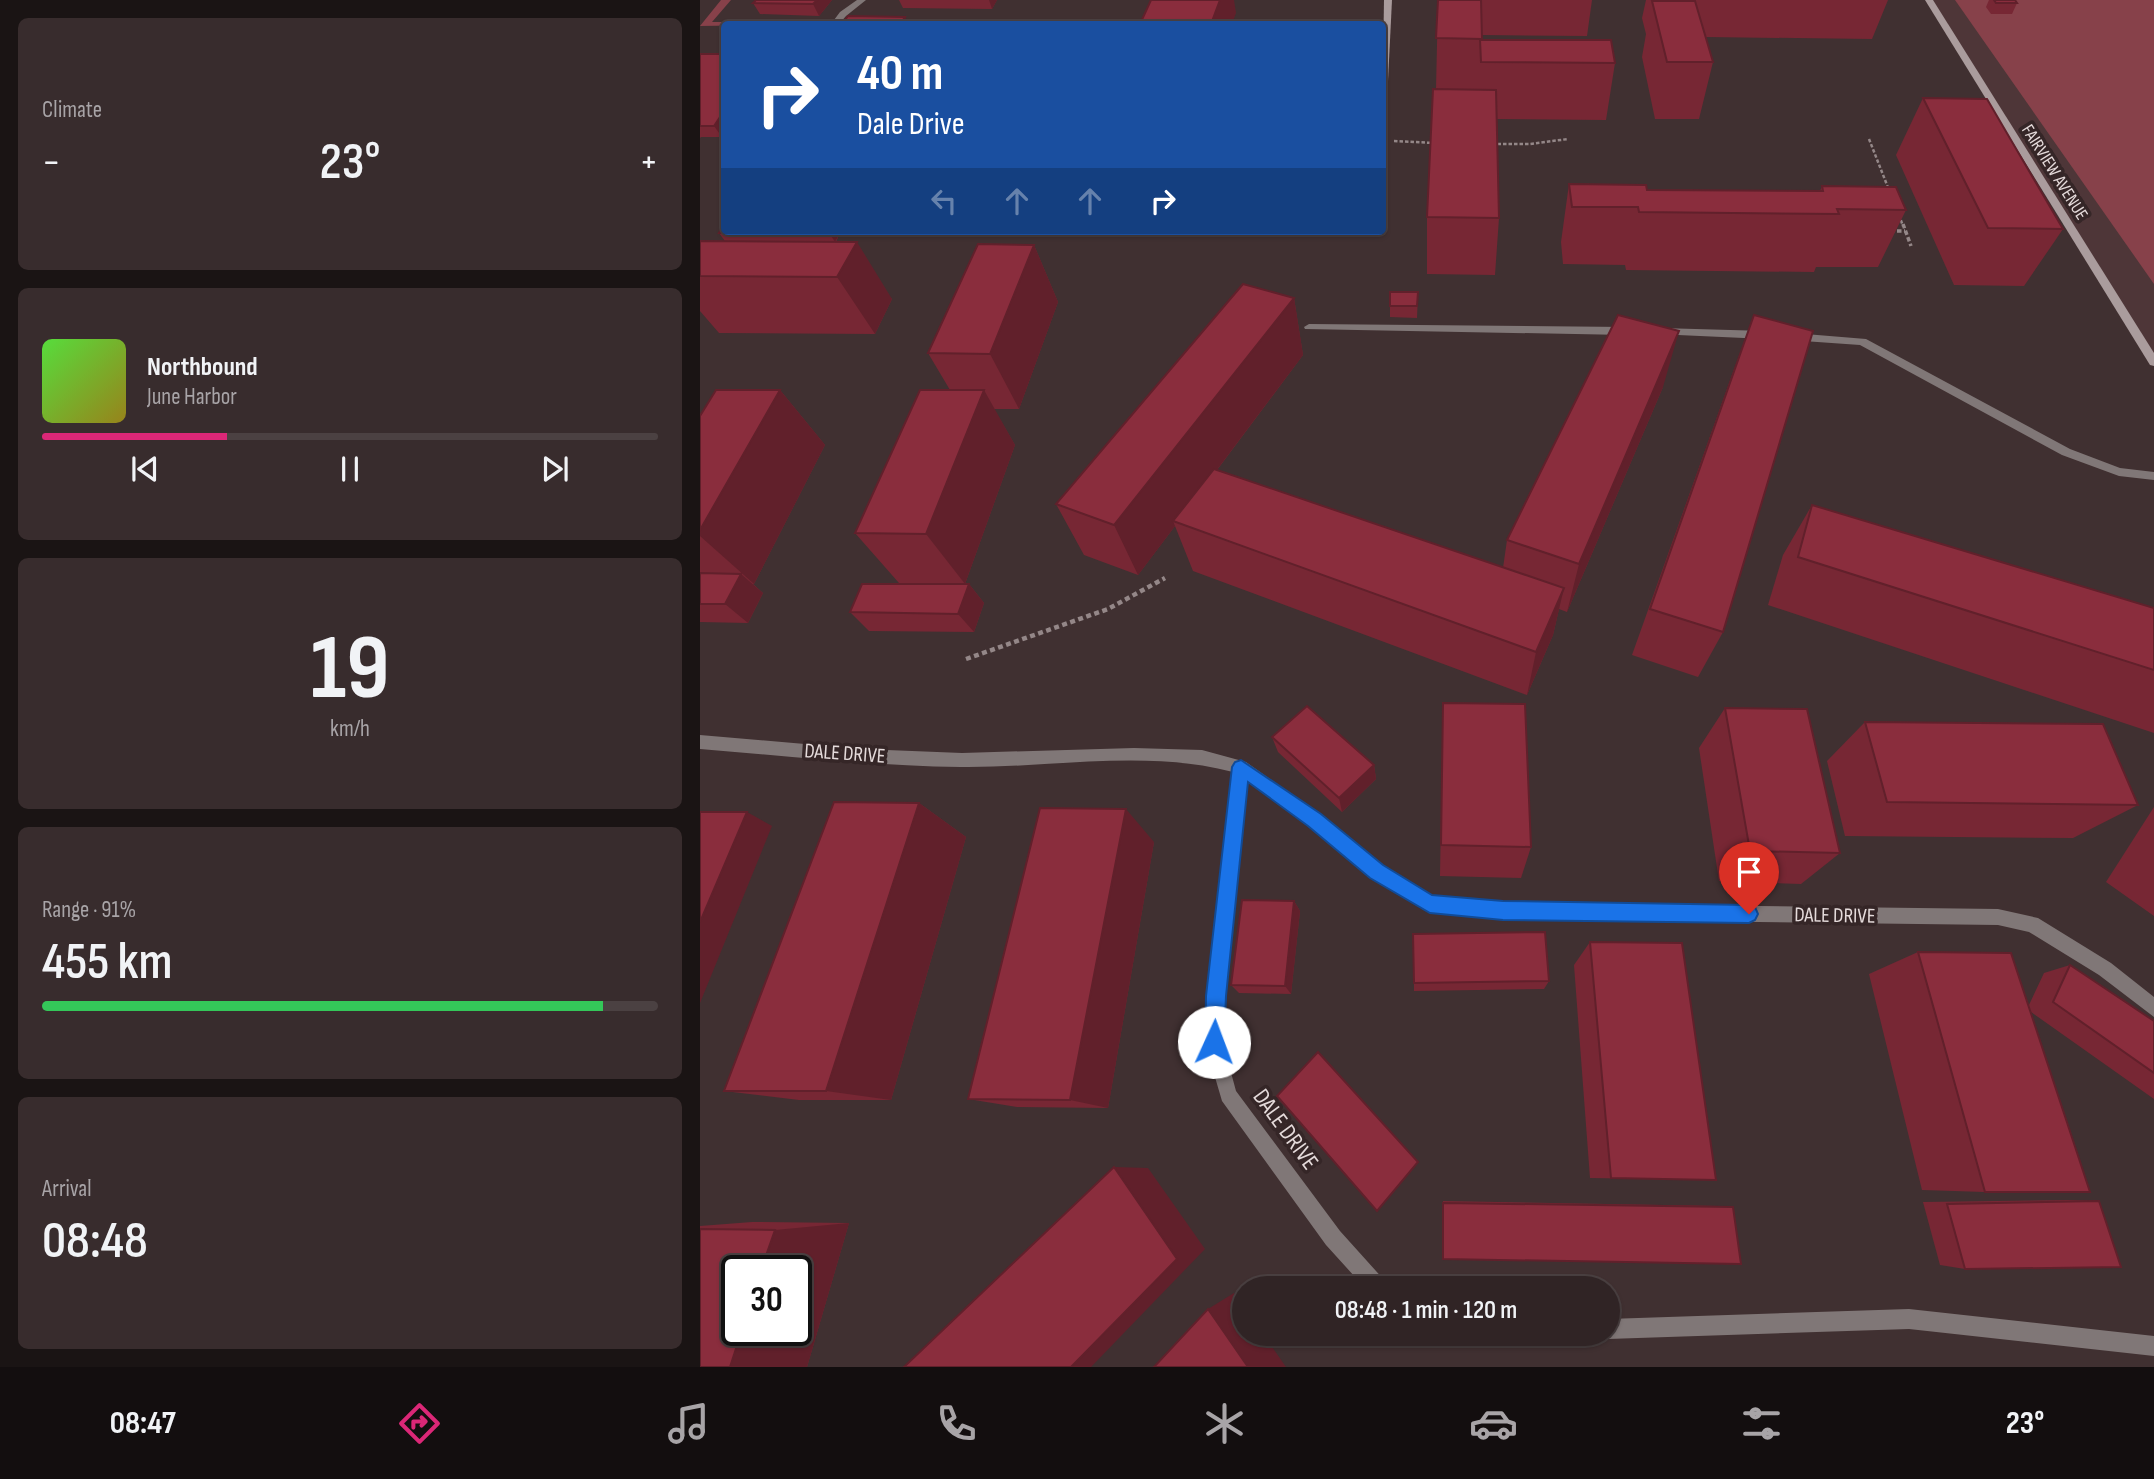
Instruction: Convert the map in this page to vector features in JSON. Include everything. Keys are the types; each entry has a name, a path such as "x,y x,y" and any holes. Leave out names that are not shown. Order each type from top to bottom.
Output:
{"street":[{"path":"837,21 843,13 862,0"},
{"path":"1386,40 1388,0"},
{"name":"FAIRVIEW AVENUE","path":"1929,0 2154,362"},
{"path":"1309,327 1638,331"},
{"path":"1650,332 1740,333 1862,342 2066,452 2119,472 2154,476"},
{"name":"DALE DRIVE","path":"700,742 862,756 962,761 1134,755 1202,757 1241,767 1315,820 1377,872 1430,904 1503,911 1998,917 2032,924 2105,969 2154,1008"},
{"name":"DALE DRIVE","path":"1241,767 1216,996 1214,1042 1228,1095 1333,1238 1367,1276"},
{"path":"1620,1329 1909,1319 2154,1346"}],"path":[{"path":"1492,144 1530,144 1568,139"},
{"path":"1869,139 1892,197"},
{"path":"1393,141 1441,143"},
{"path":"1896,208 1911,246"},
{"path":"1878,230 1905,231"},
{"path":"966,659 1108,609 1165,578"}],"shaded area":[{"path":"721,0 731,0 712,22 721,22 721,26 700,26"},
{"path":"1929,0 2154,0 2154,362"},
{"path":"1955,0 2154,0 2154,284"}],"building":[{"path":"756,0 817,0 813,4 753,3"},
{"path":"1151,0 1220,0 1212,21 1141,21"},
{"path":"1438,0 1481,0 1482,39 1436,38"},
{"path":"1994,0 2015,0 2017,3 1996,3"},
{"path":"1652,1 1695,1 1713,62 1667,62"},
{"path":"848,16 905,17 902,21 844,21"},
{"path":"1480,40 1611,40 1615,63 1481,62"},
{"path":"700,54 721,54 721,116 714,126 700,126"},
{"path":"1433,89 1496,90 1499,218 1427,217"},
{"path":"1923,98 1987,99 2063,229 1988,228"},
{"path":"1569,184 1646,185 1647,190 1823,191 1822,186 1896,187 1906,210 1837,209 1839,214 1639,212 1638,207 1572,207"},
{"path":"700,241 857,242 837,277 700,276"},
{"path":"978,244 1034,245 990,354 928,353"},
{"path":"1243,284 1294,298 1114,525 1056,504"},
{"path":"1390,292 1418,292 1417,306 1390,306"},
{"path":"1618,315 1679,331 1579,564 1507,540"},
{"path":"1754,315 1813,331 1723,632 1650,609"},
{"path":"716,390 780,390 700,530 700,416"},
{"path":"920,390 984,390 926,534 855,533"},
{"path":"1214,469 1564,588 1536,652 1173,521"},
{"path":"1812,505 2154,608 2154,670 1798,557"},
{"path":"700,573 741,574 725,604 700,604"},
{"path":"862,584 969,584 958,614 850,612"},
{"path":"1443,703 1525,704 1531,847 1441,845"},
{"path":"1307,706 1374,765 1339,798 1272,737"},
{"path":"1725,708 1807,709 1840,853 1750,851"},
{"path":"1865,722 2103,724 2138,805 1887,802"},
{"path":"834,802 919,803 826,1091 724,1091"},
{"path":"1040,808 1126,809 1070,1100 968,1099"},
{"path":"700,812 747,812 700,922"},
{"path":"1242,900 1294,901 1285,986 1231,985"},
{"path":"1545,932 1549,981 1414,983 1413,934"},
{"path":"1590,942 1682,943 1716,1180 1611,1178"},
{"path":"1918,952 2011,953 2090,1192 1985,1192"},
{"path":"2070,965 2154,1021 2154,1073 2053,1002"},
{"path":"1318,1052 1418,1162 1377,1211 1277,1096"},
{"path":"1114,1167 1177,1259 1071,1367 904,1367"},
{"path":"2099,1201 2121,1267 1965,1269 1947,1204"},
{"path":"1443,1203 1733,1207 1741,1264 1443,1259"},
{"path":"700,1229 775,1230 766,1255 721,1255 721,1346 737,1346 730,1367 700,1367"},
{"path":"1208,1309 1248,1367 1154,1367"}],"route":[{"path":"1214,1042 1216,996 1241,767 1315,820 1377,872 1430,904 1503,911 1749,914"}]}
